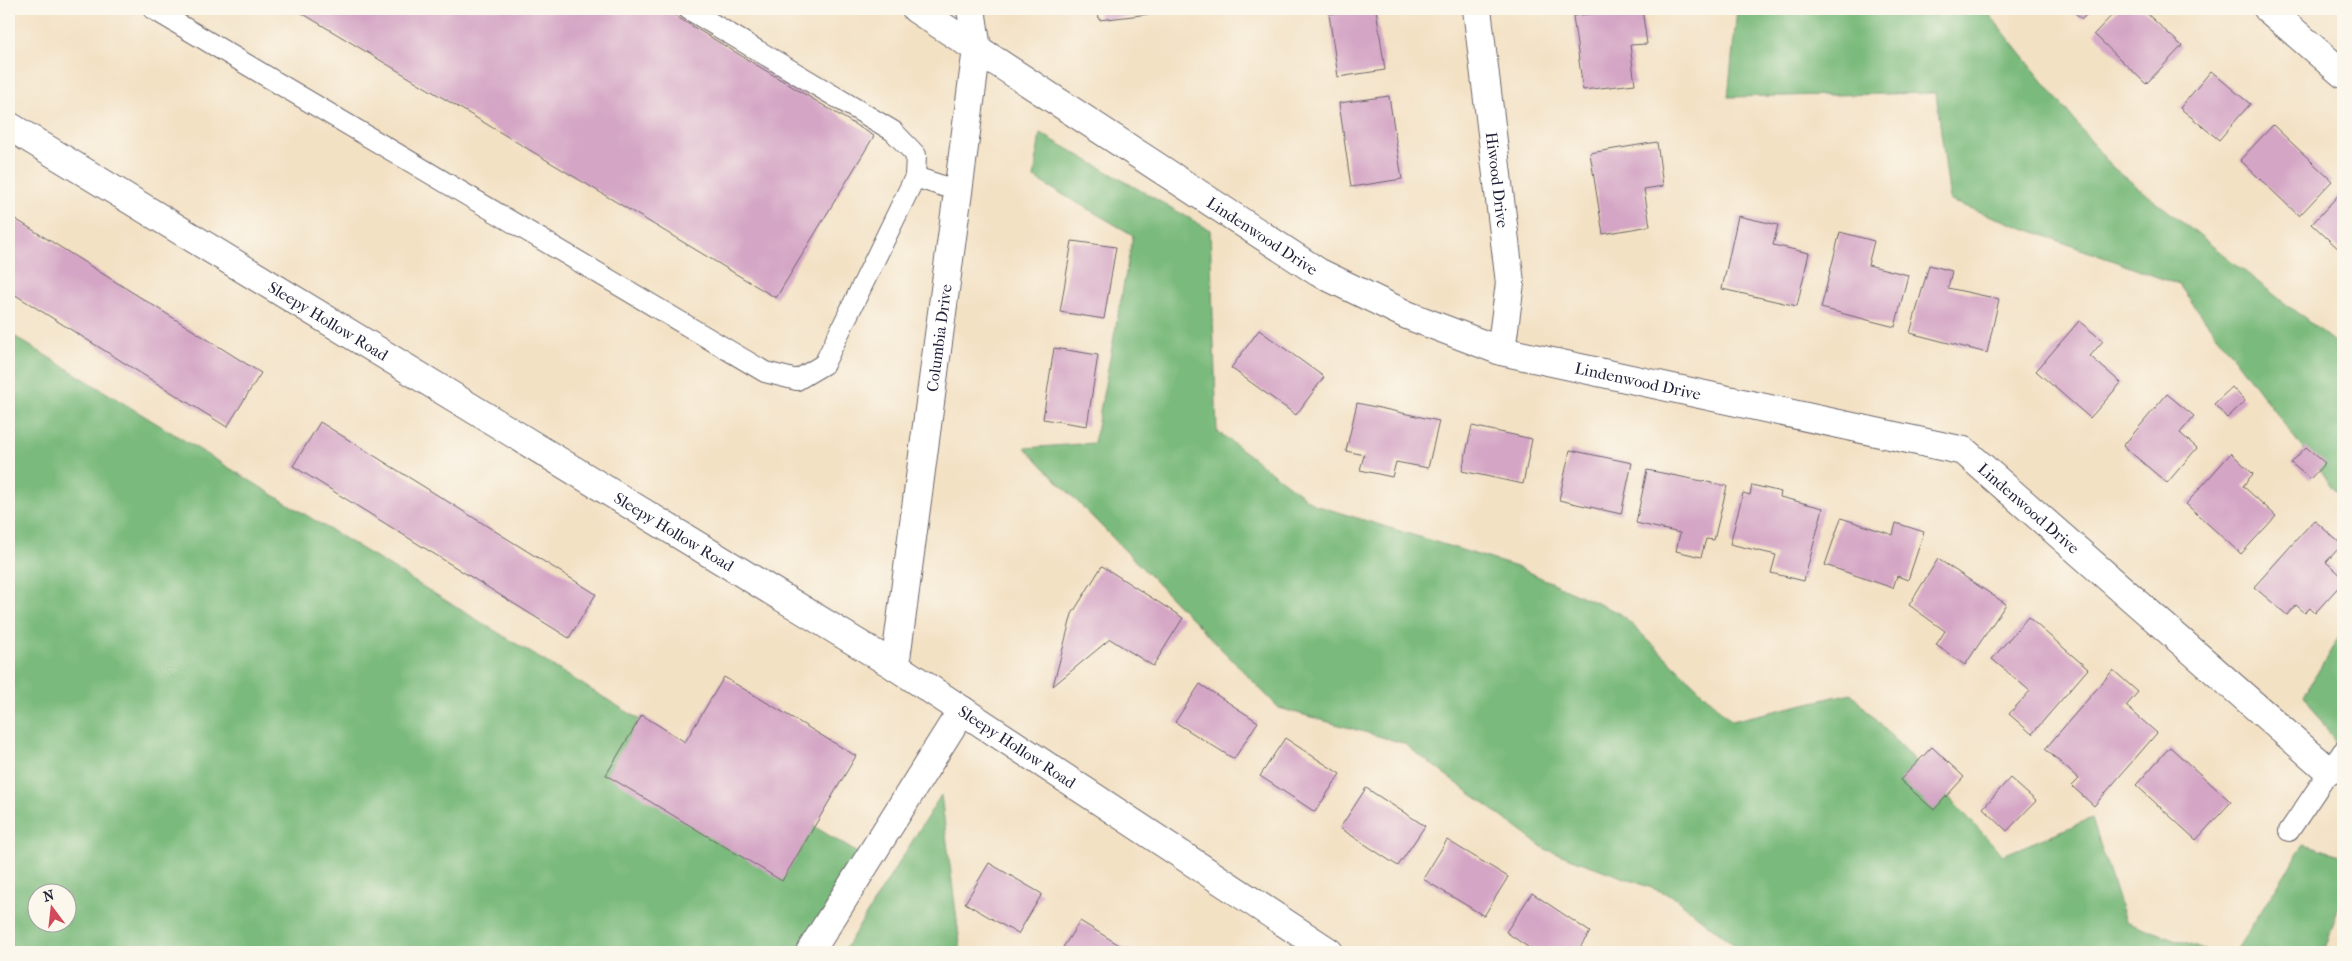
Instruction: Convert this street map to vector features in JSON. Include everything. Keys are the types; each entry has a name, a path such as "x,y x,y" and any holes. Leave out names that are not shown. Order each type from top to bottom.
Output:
{"street":[{"name":"Lindenwood Drive","path":"916,9 1318,272 1407,315 1501,350 1964,451 2336,761"},
{"name":"Columbia Drive","path":"895,666 977,49 971,9"},
{"name":"Hiwood Drive","path":"1476,9 1510,282 1501,350"},
{"path":"2268,9 2343,74"},
{"name":"Sleepy Hollow Road","path":"9,126 895,666 1329,952"},
{"path":"810,952 962,710"}],"lane":[{"path":"153,9 764,372 797,380 824,364 915,177 916,155 893,131 688,9"},
{"path":"915,177 958,191"},
{"path":"2289,831 2336,761"}],"green space":[{"path":"1737,9 1985,9 2111,166 2343,349 2343,502 2179,285 1950,201 1936,93 1728,97"},
{"path":"1040,133 1210,230 1217,431 1315,505 1517,567 1621,614 1732,721 1851,693 2003,855 2092,818 2125,921 2209,952 1743,952 1671,895 1545,849 1403,743 1279,708 1025,448 1094,443 1133,235 1034,178"},
{"path":"9,333 869,860 812,952 9,952"},
{"path":"2343,630 2343,753 2304,695"},
{"path":"941,795 961,952 843,952"},
{"path":"2304,844 2343,856 2343,893 2324,952 2235,952"}],"building":[{"path":"295,9 664,9 874,136 776,298"},
{"path":"1098,9 1166,9 1166,12 1099,20"},
{"path":"1376,9 1385,70 1338,77 1329,14"},
{"path":"1642,9 1647,44 1630,45 1635,84 1583,90 1573,16"},
{"path":"2070,9 2092,9 2082,19"},
{"path":"2118,9 2142,9 2182,46 2146,84 2094,34"},
{"path":"2211,71 2250,104 2219,140 2180,108"},
{"path":"1389,96 1402,179 1351,187 1339,103"},
{"path":"2273,125 2332,181 2299,216 2240,160"},
{"path":"1657,142 1663,186 1644,189 1650,226 1603,234 1590,153"},
{"path":"2343,190 2343,253 2312,224"},
{"path":"9,215 261,373 227,427 9,291"},
{"path":"1738,216 1778,225 1773,245 1809,253 1797,306 1722,289"},
{"path":"1840,232 1874,241 1868,265 1908,275 1895,327 1821,308"},
{"path":"1072,241 1116,247 1104,319 1060,312"},
{"path":"1929,265 1952,271 1948,288 1999,299 1987,353 1910,333"},
{"path":"2079,321 2103,341 2090,356 2121,383 2090,418 2036,371"},
{"path":"1259,330 1324,377 1296,415 1231,368"},
{"path":"1054,348 1098,355 1087,426 1043,419"},
{"path":"2232,387 2245,401 2227,418 2214,404"},
{"path":"2167,394 2194,416 2180,433 2197,448 2167,483 2123,446"},
{"path":"1357,403 1439,421 1428,468 1396,462 1392,477 1360,470 1364,455 1346,451"},
{"path":"320,422 596,594 569,638 293,466"},
{"path":"1472,426 1532,439 1523,484 1462,471"},
{"path":"2306,447 2325,463 2310,479 2291,463"},
{"path":"1570,450 1632,463 1621,514 1559,500"},
{"path":"2231,453 2253,474 2243,486 2276,516 2241,554 2186,504"},
{"path":"1647,470 1727,486 1714,540 1706,539 1701,557 1676,551 1680,533 1636,523"},
{"path":"1752,485 1781,492 1780,497 1823,508 1804,581 1771,573 1776,555 1730,544 1743,493 1750,495"},
{"path":"1841,518 1893,535 1896,523 1924,532 1908,580 1897,576 1893,588 1825,565"},
{"path":"2314,520 2342,545 2326,562 2343,577 2343,582 2315,613 2310,608 2305,613 2296,605 2287,615 2254,587"},
{"path":"1938,559 2006,604 1965,665 1936,645 1945,631 1909,605"},
{"path":"1102,566 1183,618 1153,666 1110,639 1053,686 1072,614"},
{"path":"2028,617 2088,669 2032,734 2009,714 2030,691 1992,659"},
{"path":"2113,670 2138,692 2126,706 2157,733 2094,806 2072,786 2079,779 2045,749"},
{"path":"724,677 856,756 782,881 606,775 642,715 685,742"},
{"path":"1200,684 1258,722 1234,759 1175,722"},
{"path":"1285,738 1340,774 1315,812 1260,776"},
{"path":"1932,747 1964,777 1934,810 1900,780"},
{"path":"2170,747 2231,802 2196,840 2136,785"},
{"path":"2010,778 2036,801 2007,831 1983,808"},
{"path":"1366,788 1425,826 1398,866 1340,828"},
{"path":"1447,840 1508,877 1484,916 1423,879"},
{"path":"989,863 1042,894 1018,934 965,903"},
{"path":"1532,893 1590,932 1577,952 1535,952 1506,932"},
{"path":"1080,921 1131,952 1060,952"}]}
